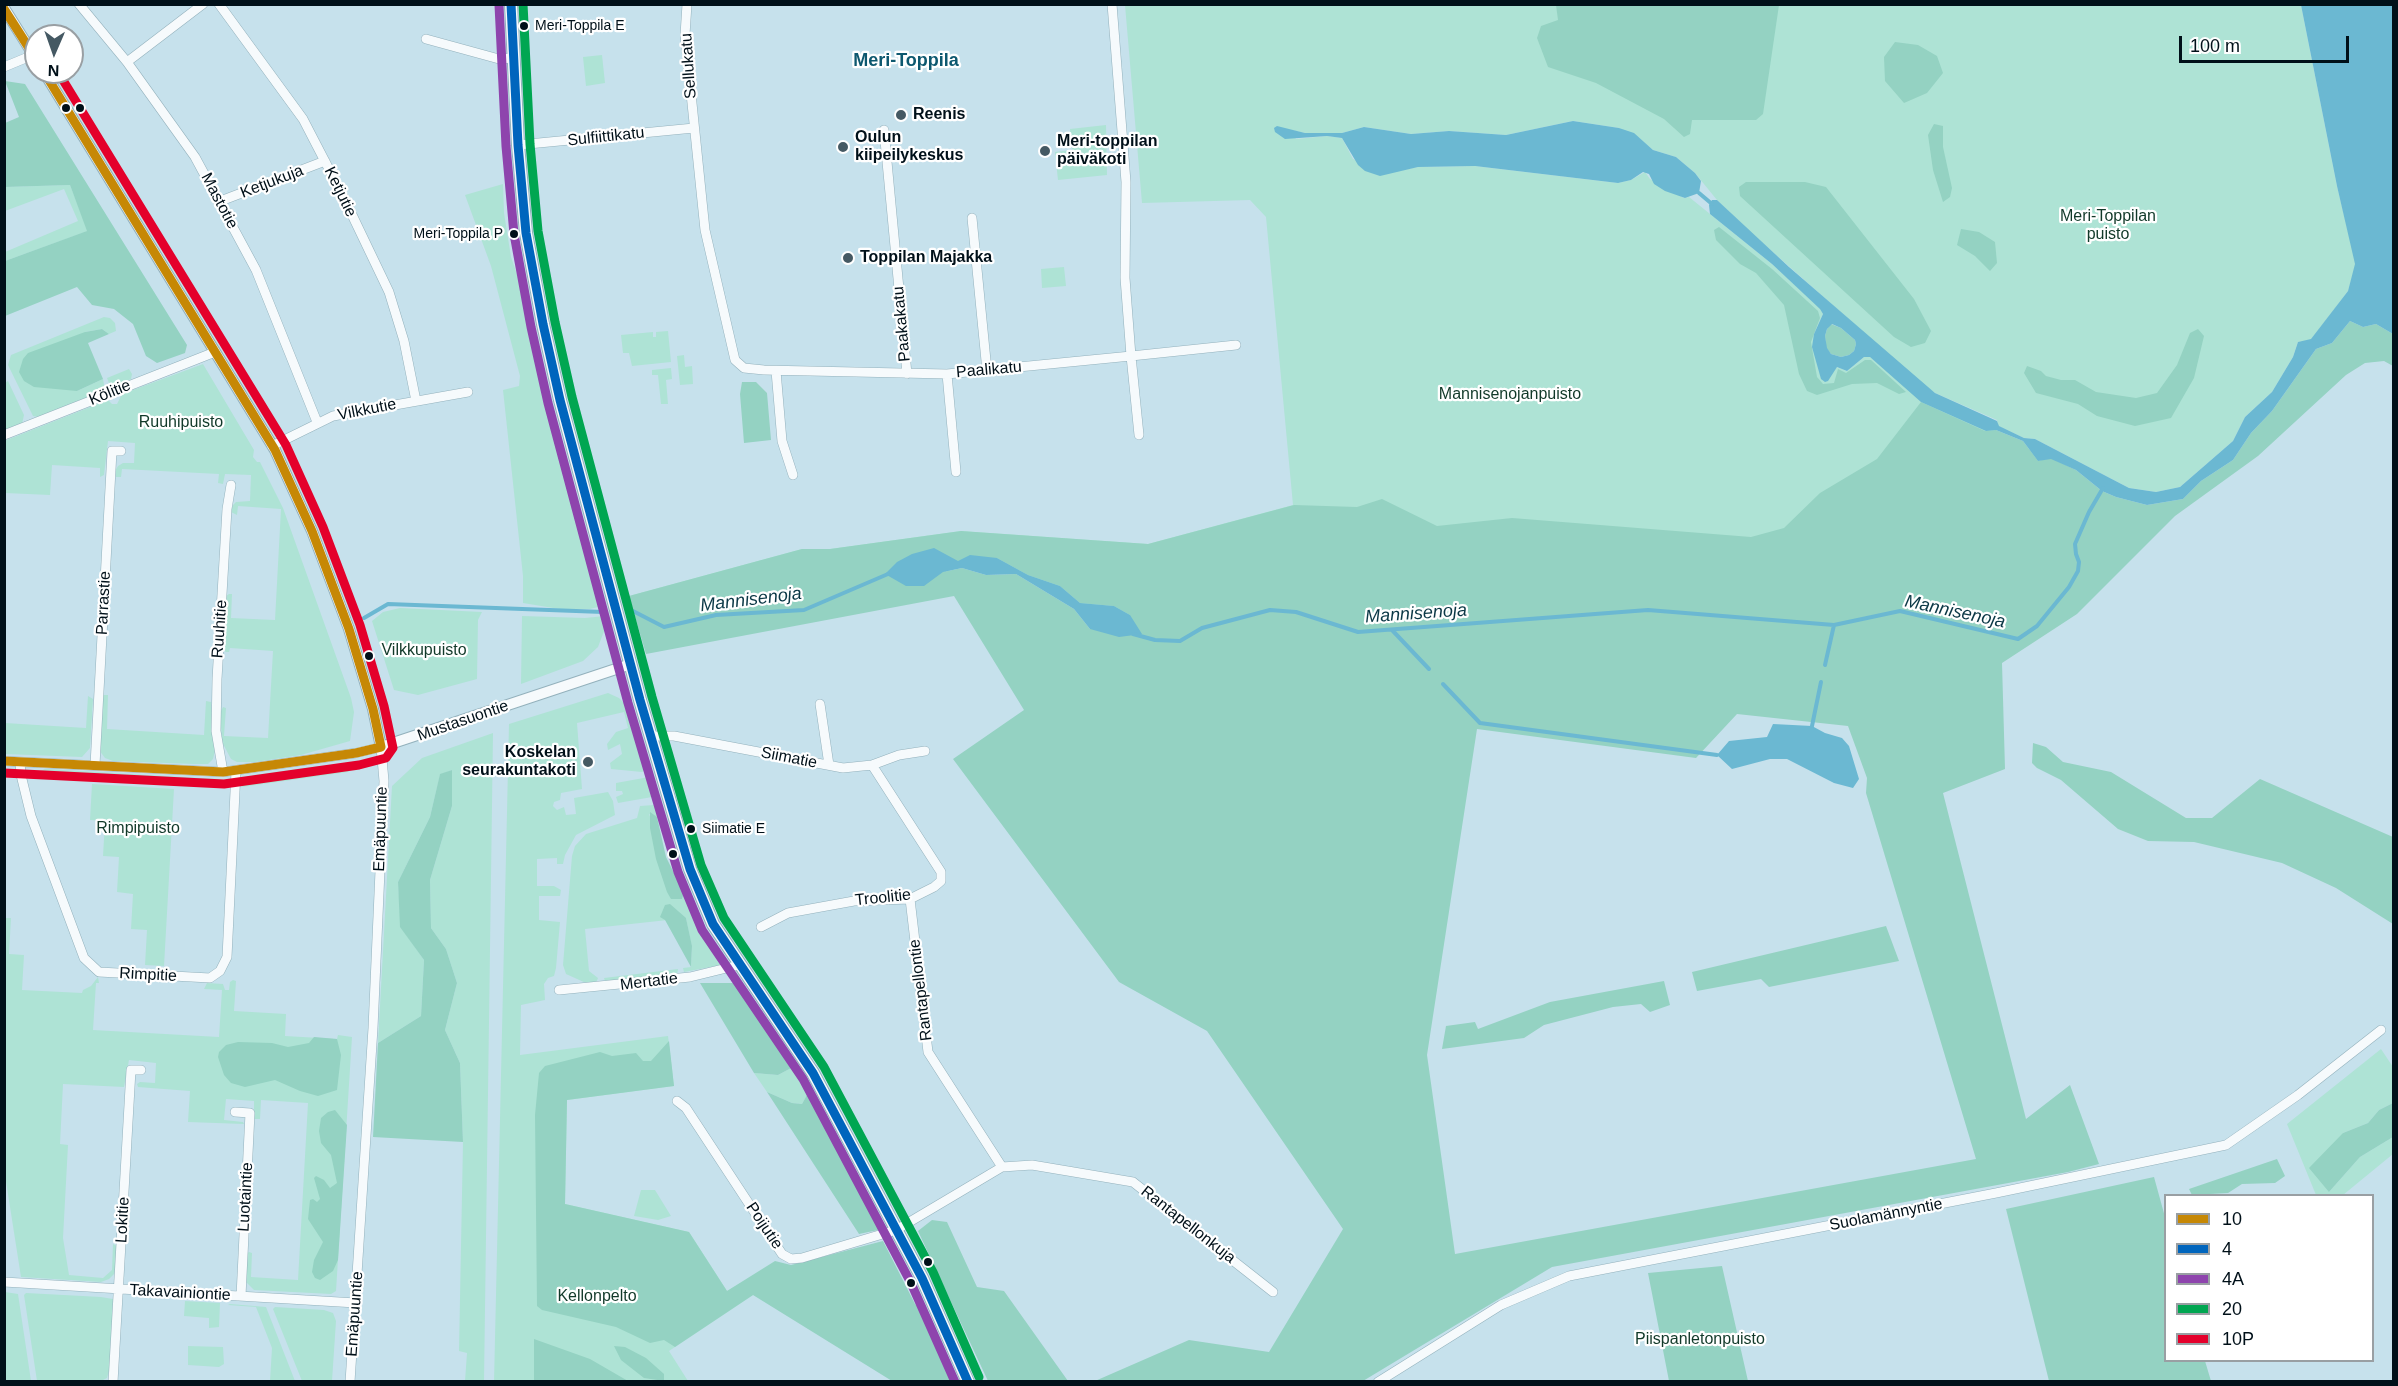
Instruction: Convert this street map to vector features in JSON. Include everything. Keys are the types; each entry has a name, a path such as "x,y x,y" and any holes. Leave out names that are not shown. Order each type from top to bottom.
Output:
{"main road":[{"path":"511,4 518,145 526,233 543,324 560,400 631,664 690,869 713,924 813,1073 922,1278 968,1382"}],"street":[{"name":"Mastotie","path":"79,4 127,62 195,157 256,270 317,422"},
{"path":"127,62 203,4"},
{"name":"Ketjutie","path":"219,4 303,119 325,161 389,292 404,341 416,401"},
{"name":"Sellukatu","path":"687,4 685,35 694,128"},
{"path":"1112,4 1126,182 1125,278 1139,435"},
{"path":"4,8 24,40"},
{"path":"426,39 499,59 513,58"},
{"path":"4,67 24,61"},
{"name":"Emäpuuntie","path":"51,84 272,446 312,531 349,629 373,709 381,747 384,781 374,1004 350,1382"},
{"name":"Sulfiittikatu","path":"518,145 694,128"},
{"name":"Paalikatu","path":"694,128 705,230 733,354 738,364 744,368 776,371 946,374 1236,345"},
{"name":"Paakakatu","path":"884,130 907,374"},
{"name":"Ketjukuja","path":"218,202 325,161"},
{"path":"972,218 987,371"},
{"name":"Kölitie","path":"4,435 215,351"},
{"path":"776,371 782,441 793,475"},
{"path":"946,374 956,472"},
{"name":"Vilkkutie","path":"272,446 333,416 468,392"},
{"name":"Parrastie","path":"96,765 112,451 122,451"},
{"name":"Ruuhitie","path":"223,772 216,731 217,679 227,509 231,486"},
{"name":"Mustasuontie","path":"4,761 223,772 356,753 381,747 631,664"},
{"path":"820,704 829,765"},
{"name":"Siimatie","path":"651,736 674,736 843,768 872,765 899,755 925,751"},
{"name":"Rimpitie","path":"20,762 31,816 84,958 99,972 210,978 220,972 227,957 236,771"},
{"name":"Troolitie","path":"761,927 788,913 854,901 910,898 934,888 941,881 941,872 872,765"},
{"name":"Rantapellontie","path":"910,898 928,1052 1002,1167"},
{"name":"Mertatie","path":"558,990 680,978 739,965"},
{"name":"Suolamännyntie","path":"1378,1382 1501,1305 1569,1276 2098,1173 2226,1145 2298,1095 2382,1030"},
{"name":"Lokitie","path":"113,1382 131,1070 141,1070"},
{"name":"Poijutie","path":"677,1101 686,1108 786,1258 797,1260 896,1230"},
{"name":"Luotaintie","path":"235,1112 250,1113 241,1296"},
{"name":"Rantapellonkuja","path":"896,1230 1002,1167 1032,1165 1133,1182 1273,1292"},
{"name":"Takavainiontie","path":"4,1282 356,1303"}],"green space":[{"path":"1125,5 2301,5 2337,186 2356,264 2348,291 2311,340 2298,342 2293,357 2272,392 2245,417 2233,441 2180,487 2156,492 2129,488 2035,439 2024,438 1998,426 1997,420 1924,386 1749,231 1717,200 1695,173 1676,157 1653,150 1639,138 1619,128 1573,121 1506,135 1449,131 1411,134 1364,127 1342,133 1305,133 1291,130 1296,139 1327,136 1342,138 1353,159 1387,173 1418,167 1475,166 1618,183 1631,180 1645,172 1650,179 1684,198 1689,197 1772,264 1820,308 1823,314 1814,334 1833,370 1837,367 1847,371 1864,357 1870,357 2102,491 1155,640 1098,625 1053,591 991,561 629,596 802,549 830,549 961,531 1148,544 1293,505 1266,217 1250,200 1142,203"},
{"path":"1556,5 1779,5 1763,114 1756,120 1692,120 1690,134 1684,137 1664,119 1596,83 1548,67 1537,38 1541,26 1558,20"},
{"path":"1895,42 1918,45 1937,56 1943,73 1927,93 1904,103 1885,81 1884,57"},
{"path":"602,55 605,83 586,86 583,57"},
{"path":"5,81 25,84 187,345 185,353 157,363 146,356 133,324 114,309 92,305 77,287 5,316 5,261 87,231 70,185 5,187 5,123 19,117"},
{"path":"1934,124 1943,126 1943,147 1952,188 1950,197 1943,202 1933,170 1928,135"},
{"path":"1106,125 1107,175 1058,180 1055,152 1072,150 1070,129"},
{"path":"1746,182 1805,182 1826,187 1914,299 1931,331 1925,343 1911,347 1894,337 1740,196 1739,187"},
{"path":"503,184 504,213 511,257 523,292 536,356 602,606 590,609 559,609 523,603 523,576 503,390 519,386 520,376 491,266 465,195"},
{"path":"70,185 88,231 5,261 5,252 78,221 64,189 5,211 5,187"},
{"path":"1719,227 1772,269 1818,311 1820,318 1811,342 1817,377 1823,384 1834,383 1838,369 1846,373 1865,360 1871,360 1906,392 1899,394 1877,383 1852,384 1817,395 1807,391 1799,374 1784,305 1756,273 1740,264 1716,240 1714,230"},
{"path":"1961,229 1979,232 1995,242 1997,263 1990,271 1975,256 1957,245"},
{"path":"1064,267 1066,286 1042,288 1041,269"},
{"path":"104,317 110,318 115,323 116,331 109,334 102,329 85,332 77,391 103,379 105,390 38,417 33,416 8,365 11,355"},
{"path":"2350,321 2363,327 2376,324 2393,334 2393,366 2384,361 2365,363 2346,375 2258,456 2175,516 2077,614 2002,663 2005,769 1943,793 2026,1119 2070,1085 2099,1164 2068,1172 1552,1267 1363,1381 1095,1381 1189,1340 1269,1352 1343,1229 1207,1031 1119,982 953,759 1024,710 954,596 646,654 629,596 802,549 830,549 961,531 1148,544 1294,505 1357,507 1382,499 1437,526 1512,518 1751,537 1784,528 1820,493 1877,459 1921,402 1985,431 1996,430 2023,441 2038,461 2051,458 2076,470 2102,491 2147,505 2183,499 2201,481 2233,460 2251,433 2272,411 2316,349 2332,343","holes":["997,558 1028,575 1060,586 1080,603 1114,606 1130,615 1090,629 1074,609 1016,574 986,575 962,568 943,572","1737,714 1848,726 1867,778 1866,793 1976,1159 1455,1254 1427,1055 1477,729 1696,758"]},
{"path":"1831,324 1841,328 1855,340 1854,351 1849,355 1841,357 1831,354 1826,348 1825,336"},
{"path":"102,329 109,334 88,343 103,379 77,391 34,387 24,381 19,372 23,359 28,353 85,332"},
{"path":"2198,329 2204,336 2194,378 2171,418 2135,426 2097,416 2078,404 2036,393 2024,373 2027,366 2041,371 2046,376 2061,380 2075,380 2096,392 2136,398 2157,393 2177,365 2190,333"},
{"path":"668,331 671,362 632,366 629,353 623,353 621,335 653,332 653,337 656,337 656,332"},
{"path":"684,355 685,367 692,366 693,384 680,385 677,356"},
{"name":"Ruuhipuisto","path":"203,364 254,450 253,457 260,462 283,508 351,698 354,712 350,741 301,755 255,762 237,762 231,759 222,742 220,713 223,707 226,708 224,736 268,738 273,651 230,648 229,652 223,650 226,596 229,594 232,594 231,618 275,620 281,509 238,506 237,515 231,512 236,502 250,501 251,475 225,474 223,484 218,483 219,474 122,469 121,477 116,477 115,471 118,466 123,463 134,463 135,443 108,441 104,475 100,477 100,468 52,465 50,495 5,493 4,441 108,400 112,404 117,404 122,394"},
{"path":"671,368 672,379 666,380 668,404 661,404 658,375 652,375 652,370"},
{"path":"129,369 132,374 131,379 111,388 107,378"},
{"path":"8,381 24,415 22,424 5,431 5,383"},
{"path":"742,382 756,382 767,393 771,440 744,443 740,394"},
{"name":"Vilkkupuisto","path":"400,608 482,612 478,620 477,679 418,695 394,690 372,621 383,612"},
{"path":"522,616 585,618 605,616 606,626 598,647 583,661 521,684"},
{"name":"Kellonpelto","path":"608,693 619,698 632,711 648,768 642,772 611,769 610,763 622,754 620,744 608,750 607,744 616,732 628,728 624,712 577,723 582,789 561,793 560,800 554,802 553,806 557,810 564,807 566,815 576,814 574,798 608,792 613,801 615,815 576,835 565,855 563,864 557,864 557,858 537,859 537,886 554,886 561,890 560,896 539,896 539,920 560,922 556,968 554,976 548,978 544,984 545,1000 521,1005 520,1055 668,1036 674,1086 567,1100 565,1204 689,1232 727,1291 744,1281 753,1295 669,1351 688,1381 494,1382 509,724"},
{"path":"103,695 108,695 107,729 204,735 206,701 211,702 215,751 213,759 208,764 194,764 113,761 105,758 99,750"},
{"path":"88,696 93,699 90,748 82,757 5,754 5,723 86,728"},
{"path":"493,733 484,1381 465,1381 467,1353 459,1351 463,1142 460,1063 445,1030 457,983 446,949 431,928 430,880 452,806 452,770 440,775 430,817 398,882 401,927 424,960 421,1016 378,1043 392,786 422,758"},
{"path":"2033,743 2046,747 2063,762 2111,772 2186,818 2212,818 2260,779 2393,837 2393,924 2336,888 2282,863 2194,842 2148,841 2118,829 2061,780 2032,763"},
{"path":"352,765 352,769 348,772 242,787 247,778 254,775 318,766"},
{"path":"45,769 218,779 227,784 171,783 33,774"},
{"path":"452,770 452,806 430,880 431,928 446,949 457,983 445,1030 460,1063 463,1142 373,1137 378,1043 421,1016 424,960 400,927 398,882 430,817 440,774"},
{"path":"649,777 661,825 657,817 649,814 682,899 684,893 720,959 721,965 684,972 683,968 691,967 692,947 686,918 585,929 589,971 598,978 596,983 586,983 566,974 563,965 572,856 575,846 586,834 637,818 640,806 654,805 652,797 618,803 616,797 623,794 622,791 616,791 616,783"},
{"name":"Rimpipuisto","path":"92,784 174,789 164,966 145,965 147,930 131,929 133,894 117,892 119,857 103,856 105,821 90,820"},
{"path":"650,812 657,817 666,857 684,893 682,899 671,899 667,892 656,859 650,828"},
{"path":"670,904 686,918 692,946 691,967 665,920 660,917 665,905"},
{"path":"4,918 11,918 9,954 24,955 22,990 82,993 98,977 93,1030 219,1037 222,990 204,989 207,983 223,984 225,990 229,990 230,982 233,980 236,981 234,1011 286,1014 285,1036 337,1039 338,1035 352,1037 336,1291 331,1294 254,1290 246,1282 246,1254 249,1252 252,1253 251,1277 298,1280 308,1103 261,1100 260,1119 254,1119 254,1101 226,1099 224,1120 244,1124 188,1122 190,1091 138,1087 137,1084 140,1082 155,1083 156,1063 129,1060 124,1087 63,1084 60,1144 68,1145 63,1238 69,1275 103,1278 112,1270 113,1244 117,1246 115,1273 109,1279 101,1282 21,1277 5,1175"},
{"path":"1886,926 1899,961 1769,987 1761,979 1697,991 1692,972"},
{"path":"678,969 677,975 605,981 604,978"},
{"path":"1664,981 1670,1005 1650,1012 1641,1004 1613,1007 1544,1025 1524,1038 1442,1049 1446,1026 1475,1022 1478,1029 1550,1002"},
{"path":"700,983 737,983 763,1018 793,1067 778,1075 754,1073"},
{"path":"314,1037 337,1039 341,1055 337,1090 318,1096 275,1080 245,1087 231,1083 224,1075 218,1057 219,1052 226,1045 238,1042 272,1043 288,1047 309,1043"},
{"path":"669,1041 674,1086 567,1100 565,1204 689,1232 727,1291 775,1261 791,1265 883,1241 915,1304 927,1317 956,1381 892,1381 753,1295 675,1347 664,1340 650,1343 616,1327 542,1310 537,1306 535,1115 539,1073 545,1066 600,1052 612,1056 636,1053 643,1061 651,1061"},
{"path":"2381,1049 2393,1067 2393,1103 2379,1110 2368,1123 2343,1133 2329,1192 2360,1157 2393,1137 2393,1154 2344,1194 2316,1194 2287,1124"},
{"path":"793,1067 809,1091 802,1104 792,1103 767,1092 754,1073 778,1075"},
{"path":"809,1091 880,1222 878,1230 859,1234 767,1092 792,1103 802,1104"},
{"path":"2393,1103 2393,1137 2360,1157 2329,1192 2309,1168 2343,1133 2368,1123 2379,1110"},
{"path":"335,1110 347,1125 338,1260 333,1271 320,1280 315,1278 312,1272 314,1260 323,1242 308,1219 310,1200 317,1202 320,1199 314,1178 316,1176 324,1180 330,1188 337,1183 331,1155 321,1143 319,1131 321,1118"},
{"path":"2277,1159 2285,1176 2275,1183 2242,1184 2228,1193 2192,1194 2189,1189"},
{"path":"2154,1177 2164,1213 2164,1362 2205,1362 2211,1381 2049,1381 2006,1209"},
{"path":"641,1190 655,1190 671,1216 658,1220 634,1216"},
{"path":"932,1220 947,1222 977,1287 1004,1291 1068,1381 988,1381 918,1231"},
{"name":"Piispanletonpuisto","path":"1722,1266 1748,1381 1669,1381 1648,1273"},
{"path":"5,1292 18,1294 31,1381 5,1381"},
{"path":"26,1293 113,1299 110,1367 107,1378 101,1381 37,1381 24,1295"},
{"path":"185,1301 220,1303 219,1327 209,1328 209,1318 184,1316"},
{"path":"228,1305 266,1307 295,1381 270,1381 272,1348 256,1307"},
{"path":"275,1307 324,1310 333,1313 336,1321 332,1381 302,1381 273,1309"},
{"path":"534,1339 590,1359 628,1381 534,1381"},
{"path":"188,1346 223,1347 224,1364 219,1367 188,1365"},
{"path":"614,1346 625,1347 646,1358 664,1374 664,1381 644,1378 621,1360"}],"water":[{"path":"2301,5 2393,5 2393,334 2376,324 2363,327 2350,321 2332,343 2316,349 2272,411 2251,433 2233,460 2201,481 2183,499 2147,505 2102,491 2076,470 2051,459 2038,461 2023,441 1996,430 1986,431 1921,402 1870,357 1864,357 1847,371 1837,367 1825,382 1821,379 1812,347 1814,334 1823,314 1820,309 1772,264 1710,214 1709,205 1712,200 1717,200 1789,267 1935,393 1997,421 1999,426 2024,438 2035,439 2129,488 2156,492 2180,487 2233,441 2245,417 2272,392 2293,357 2298,342 2311,339 2348,291 2355,264","holes":["1832,324 1841,328 1855,340 1856,344 1854,351 1841,357 1831,354 1827,348 1825,336"]},
{"path":"1573,121 1619,128 1634,133 1653,150 1676,157 1701,181 1699,193 1685,198 1665,191 1654,184 1649,174 1643,172 1631,180 1618,183 1475,166 1418,167 1380,176 1365,171 1358,165 1342,138 1327,136 1285,139 1275,132 1274,128 1277,126 1305,133 1342,133 1364,127 1411,134 1449,131 1506,135"},
{"path":"934,548 958,561 970,555 997,558 1028,575 1060,586 1080,603 1114,606 1130,615 1142,634 1119,637 1090,629 1074,609 1016,574 986,575 962,568 943,572 924,586 906,586 885,574 897,562 912,554"},
{"path":"1773,724 1812,726 1842,738 1849,746 1859,779 1853,788 1834,783 1787,759 1770,759 1732,769 1717,755 1729,741 1767,737"}],"waterway":[{"path":"1699,193 1712,204"},
{"name":"Mannisenoja","path":"1133,634 1155,640 1180,641 1202,628 1270,610 1296,612 1358,632 1648,610 1834,625 1900,611 2018,639 2037,626 2069,587 2078,571 2079,562 2075,544 2103,488"},
{"name":"Mannisenoja","path":"631,610 664,627 716,615 804,610 888,574"},
{"path":"364,618 388,604 603,612"},
{"path":"1825,665 1834,625"},
{"path":"1392,630 1429,669"},
{"path":"1812,726 1821,682"},
{"path":"1443,684 1480,723 1717,755"}],"transit line":[{"name":"4","path":"511,4 518,145 526,233 543,324 560,400 640,700 690,869 713,924 813,1073 922,1278 968,1382"},
{"name":"20","path":"523,4 530,144 538,231 555,322 572,397 652,697 701,865 724,918 824,1067 933,1272 979,1377"},
{"name":"4A","path":"499,5 506,146 514,234 531,327 548,403 628,703 678,872 702,930 803,1079 911,1283 955,1382"},
{"name":"10","path":"4,9 24,40"},
{"name":"10","path":"51,84 275,450 312,531 349,629 373,709 381,747"},
{"name":"10P","path":"4,773 224,784 359,765 386,758 393,748 384,706 360,625 323,527 286,445 65,84"},
{"name":"10","path":"4,761 223,772 356,753 381,747"}],"place":[{"name":"Meri-Toppila E","path":"524,26"},
{"name":"Reenis","path":"901,115"},
{"name":"Oulun kiipeilykeskus","path":"843,147"},
{"name":"Meri-toppilan päiväkoti","path":"1045,151"},
{"name":"Meri-Toppila P","path":"514,234"},
{"name":"Toppilan Majakka","path":"848,258"},
{"name":"Koskelan seurakuntakoti","path":"588,762"},
{"name":"Siimatie E","path":"691,829"}],"district":[{"name":"Meri-Toppila","path":"906,61"}],"park label":[{"name":"Meri-Toppilan puisto","path":"2108,226"},
{"name":"Mannisenojanpuisto","path":"1510,395"}]}
